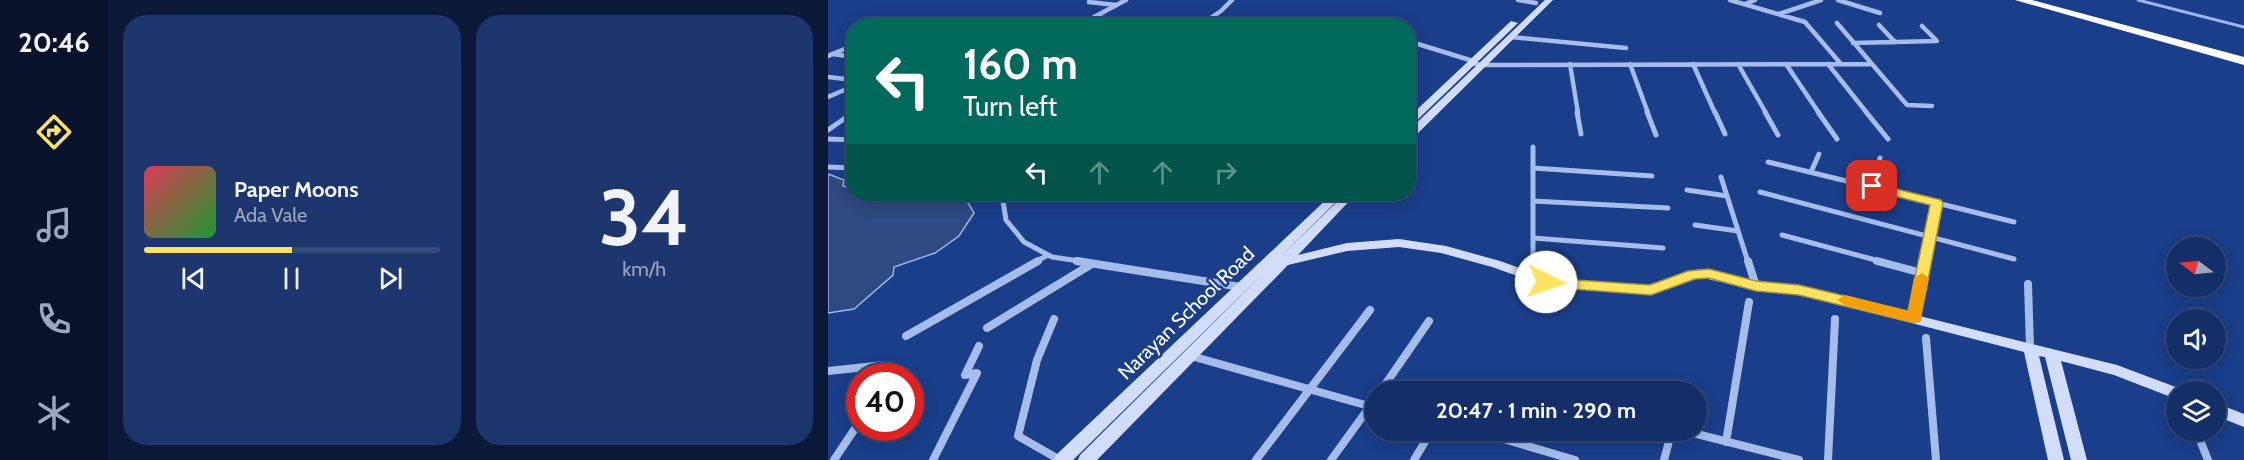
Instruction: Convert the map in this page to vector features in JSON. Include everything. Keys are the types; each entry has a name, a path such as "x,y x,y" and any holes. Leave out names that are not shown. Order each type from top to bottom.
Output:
{"highway":[{"path":"2020,0 2244,62"},
{"path":"2048,0 2244,53"}],"street":[{"path":"1104,18 1094,17 1126,0"},
{"path":"1211,18 1232,0"},
{"path":"1518,0 1538,2"},
{"path":"1416,129 1549,0"},
{"path":"1730,0 1805,22 1841,64"},
{"path":"1744,4 1755,0"},
{"path":"1779,14 1821,0"},
{"path":"1838,0 1880,13"},
{"path":"1089,2 1117,5"},
{"path":"1416,116 1471,62 1538,2"},
{"path":"1837,24 1907,105 1932,106"},
{"path":"1879,25 1895,42"},
{"path":"1853,43 1937,41 1922,26"},
{"path":"1511,37 1626,48"},
{"path":"1416,44 1482,65 1871,64"},
{"path":"830,55 846,48"},
{"path":"830,55 846,56"},
{"path":"1570,64 1581,134"},
{"path":"1630,64 1656,135"},
{"path":"1693,64 1725,134"},
{"path":"1738,64 1778,135"},
{"path":"1786,64 1837,139"},
{"path":"1828,64 1888,139"},
{"path":"828,77 846,80"},
{"path":"828,97 846,89"},
{"path":"828,130 846,118"},
{"path":"828,139 846,140"},
{"path":"1533,147 1533,278"},
{"path":"1811,172 1819,154"},
{"path":"1872,186 1880,158"},
{"path":"1768,162 2014,222"},
{"path":"828,167 846,168"},
{"path":"1533,168 1652,176"},
{"path":"1721,177 1756,286"},
{"path":"1687,190 1727,196"},
{"path":"1760,192 2014,259"},
{"path":"1003,201 1006,220 1024,242 1048,255 1090,265 1247,288"},
{"name":"Narayan School Road","path":"1061,460 1247,288 1331,201"},
{"path":"1086,460 1189,355 1247,288 1280,263 1344,201"},
{"path":"1533,201 1668,208"},
{"path":"1914,318 1936,203"},
{"path":"1695,225 1738,231"},
{"path":"1782,235 1922,273"},
{"path":"1533,238 1663,248"},
{"path":"1280,263 1347,247 1400,243 1442,249 1496,264 1546,282 1645,290 1657,288 1693,274 1709,273 1756,286 1799,290 2051,352 2117,370 2166,389"},
{"path":"906,336 1048,255"},
{"path":"987,328 1090,265"},
{"path":"2028,284 2030,347 2056,460"},
{"path":"1726,442 1749,302"},
{"path":"1256,460 1370,310"},
{"path":"1054,319 1037,360 1018,436 1061,460"},
{"path":"1828,460 1835,319"},
{"path":"1388,381 1429,321"},
{"path":"1926,338 1936,460"},
{"path":"933,460 977,373 965,375 979,346"},
{"path":"2051,352 2079,460"},
{"path":"1189,355 1365,405"},
{"path":"828,371 846,369"},
{"path":"2226,413 2244,421"},
{"path":"1331,460 1365,417"},
{"path":"1707,437 1799,460"},
{"path":"834,460 847,441"},
{"path":"1414,460 1425,441"},
{"path":"1508,441 1547,456 1575,460"},
{"path":"1664,460 1669,441"},
{"path":"2200,441 2208,460"}],"water":[{"path":"828,174 844,180 846,201 967,201 974,213 959,236 935,253 894,267 893,275 854,309 828,313"}],"waterway":[{"path":"2138,0 2244,27"}],"slow traffic":[{"path":"1845,300 1914,318 1922,278"}],"route":[{"path":"1546,282 1651,290 1693,274 1709,273 1756,286 1799,290 1914,318 1936,203 1872,186"}]}
